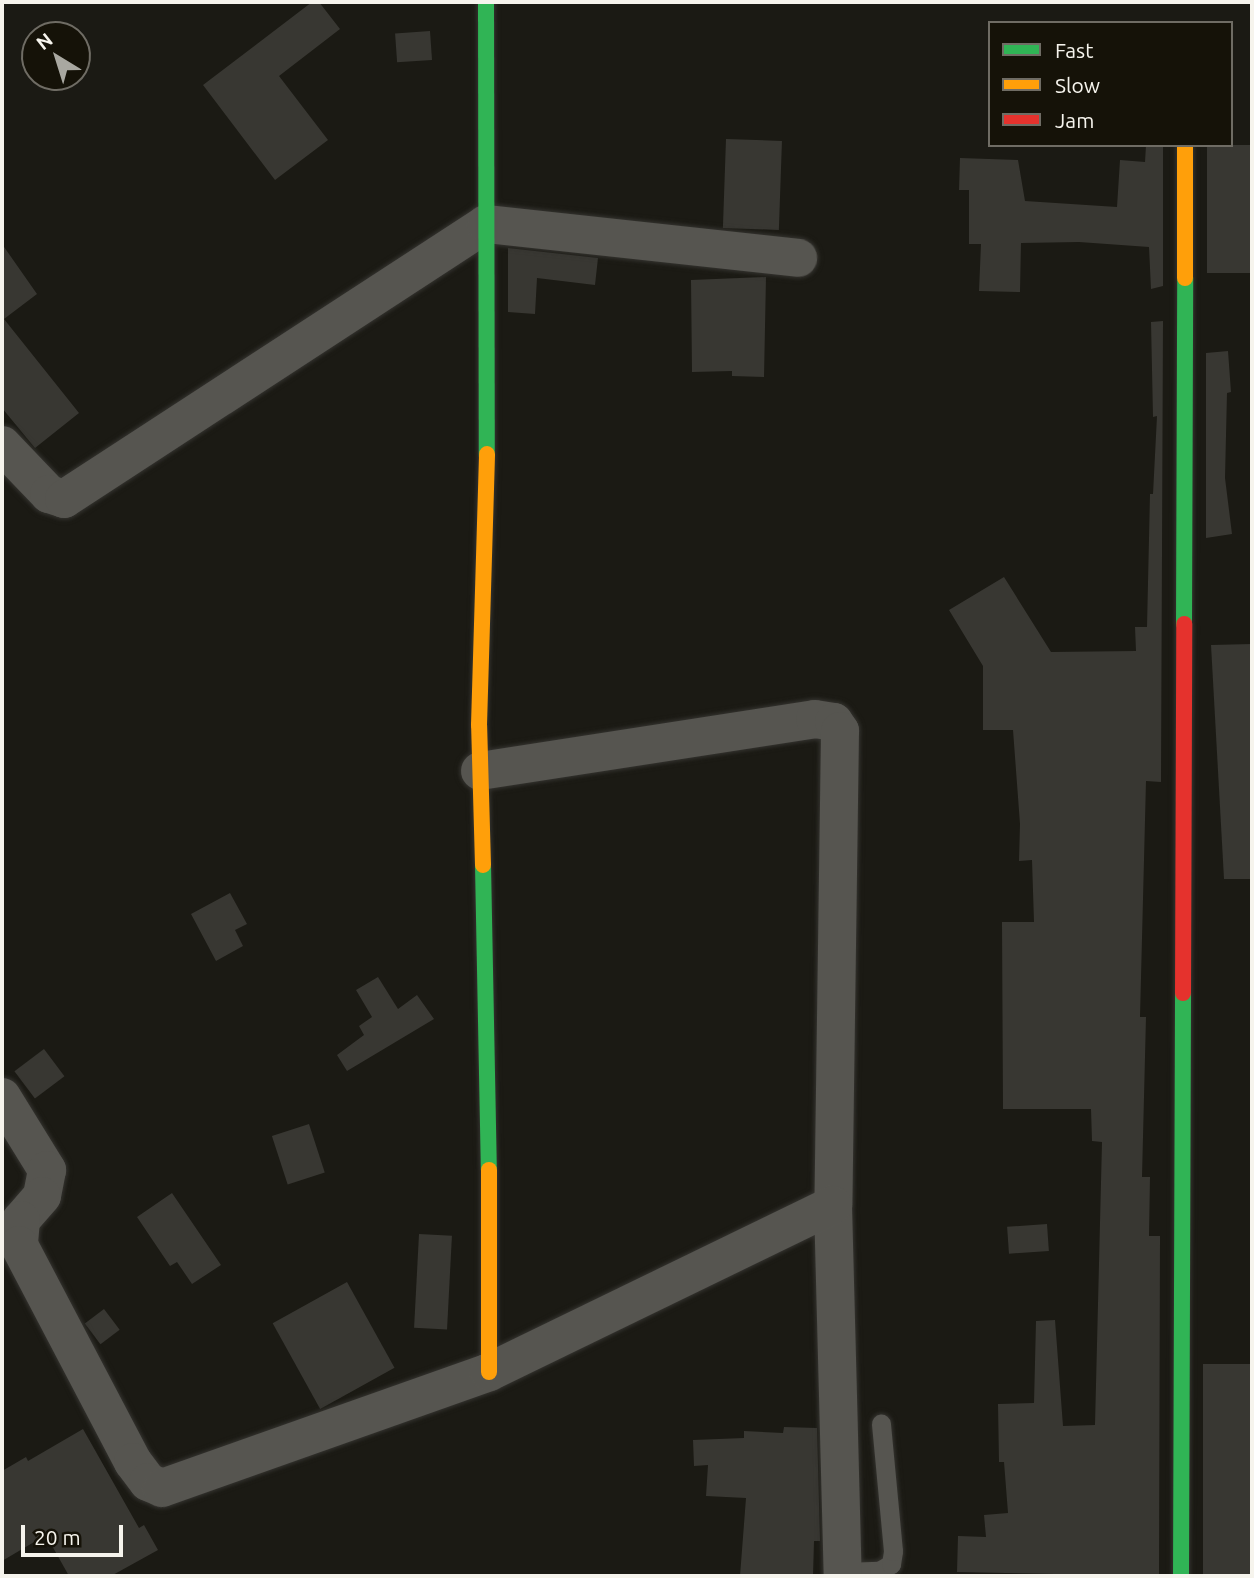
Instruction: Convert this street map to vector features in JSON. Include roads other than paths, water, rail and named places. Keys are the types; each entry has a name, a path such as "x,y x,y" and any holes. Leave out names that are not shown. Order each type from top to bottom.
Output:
{"street":[{"path":"486,2 487,512 478,725 489,1069 489,1372"},
{"path":"1181,1576 1185,147"},
{"path":"2,445 49,494 64,499 486,224 798,258"},
{"path":"480,771 802,721 834,722 840,731 833,1205 843,1574"},
{"path":"2,1097 47,1170 42,1196 21,1220 19,1245 133,1462 148,1482 162,1488 489,1372 833,1205"}],"lane":[{"path":"843,1574 879,1571 891,1564 893,1551 881,1424"}]}
